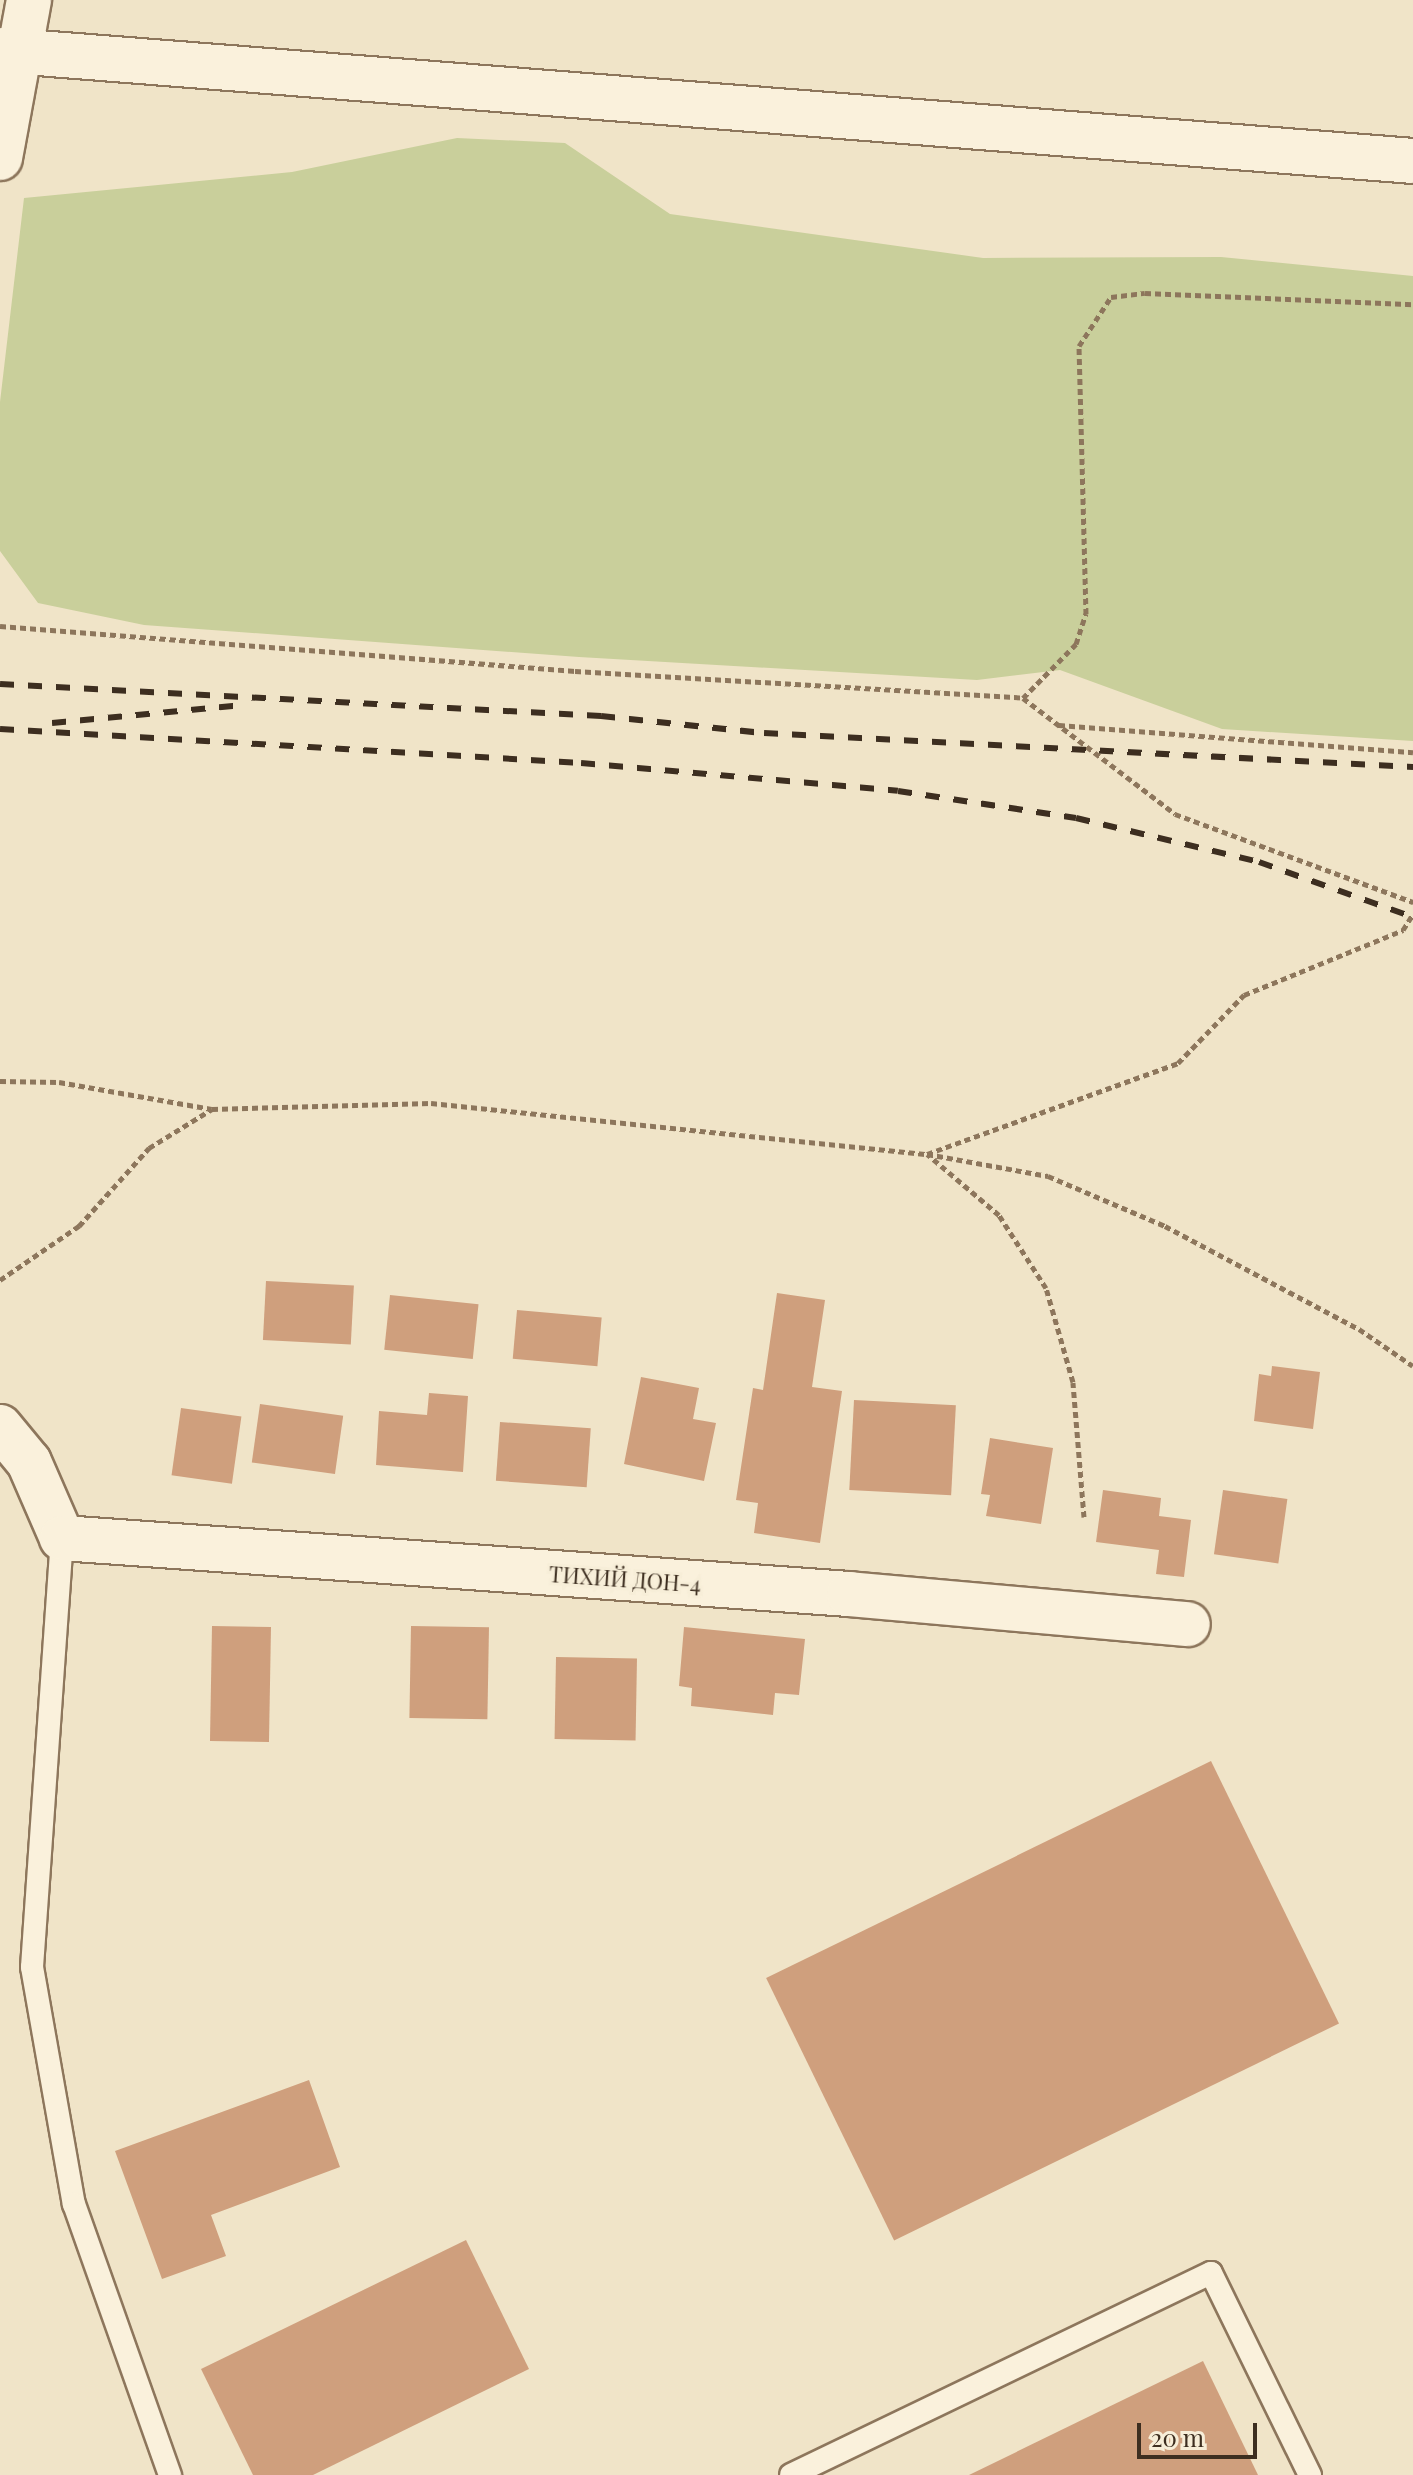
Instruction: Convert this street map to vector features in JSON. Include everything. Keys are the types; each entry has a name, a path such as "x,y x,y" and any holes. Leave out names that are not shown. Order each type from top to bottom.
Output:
{"street":[{"path":"0,158 10,51 29,0"},
{"path":"10,51 1106,133 1413,161"},
{"path":"0,1427 29,1462 62,1538"},
{"name":"ТИХИЙ ДОН-4","path":"62,1538 849,1594 1188,1624"}],"lane":[{"path":"62,1538 32,1967 74,2204 170,2475"},
{"path":"791,2475 1211,2273 1310,2475"}],"path":[{"path":"1023,698 1076,644 1086,614 1079,346 1111,297 1145,293 1413,304"},
{"path":"0,626 575,671 1023,698 1175,814 1413,902"},
{"path":"1058,724 1413,752"},
{"path":"927,1154 1178,1063 1244,995 1403,930 1413,914"},
{"path":"0,1081 59,1082 212,1109 431,1103 927,1154 1048,1176 1165,1226 1359,1329 1413,1366"},
{"path":"0,1280 79,1226 149,1148 212,1109"},
{"path":"927,1154 999,1215 1046,1288 1073,1382 1084,1517"}],"green space":[{"path":"457,138 565,143 670,214 983,258 1221,257 1413,276 1413,741 1222,729 1060,670 977,680 579,657 144,625 38,603 0,551 0,402 24,198 292,172"}],"building":[{"path":"266,1281 354,1286 351,1345 263,1340"},
{"path":"777,1293 825,1300 812,1387 842,1391 820,1543 754,1533 758,1503 736,1500 753,1388 763,1390"},
{"path":"390,1295 479,1304 473,1359 384,1350"},
{"path":"517,1310 602,1317 597,1366 513,1359"},
{"path":"1272,1366 1320,1372 1313,1429 1254,1421 1259,1374 1271,1376"},
{"path":"641,1377 699,1388 693,1419 716,1423 704,1481 624,1464"},
{"path":"429,1393 468,1396 463,1472 376,1465 379,1411 427,1415"},
{"path":"854,1400 956,1405 951,1495 849,1490"},
{"path":"260,1404 343,1416 335,1474 252,1462"},
{"path":"181,1408 241,1416 232,1484 172,1475"},
{"path":"500,1422 591,1428 587,1487 496,1481"},
{"path":"990,1438 1053,1448 1041,1524 986,1516 990,1495 981,1494"},
{"path":"1103,1490 1161,1498 1159,1516 1191,1520 1184,1577 1156,1574 1159,1550 1096,1542"},
{"path":"1223,1490 1287,1499 1278,1563 1214,1554"},
{"path":"212,1626 271,1627 269,1742 210,1741"},
{"path":"411,1626 489,1627 487,1719 409,1718"},
{"path":"684,1627 805,1639 799,1695 775,1693 773,1715 691,1706 692,1688 679,1686"},
{"path":"556,1657 637,1658 636,1740 555,1739"},
{"path":"1211,1761 1339,2023 894,2240 766,1978"},
{"path":"309,2080 340,2167 211,2215 226,2256 162,2279 115,2151"},
{"path":"466,2240 529,2369 313,2475 253,2475 201,2369"},
{"path":"1203,2361 1258,2475 969,2475"}],"railway":[{"path":"0,684 601,716 764,733 1413,767"},
{"path":"52,723 243,705"},
{"path":"0,729 581,763 898,791 1076,818 1259,862 1413,917"}]}
